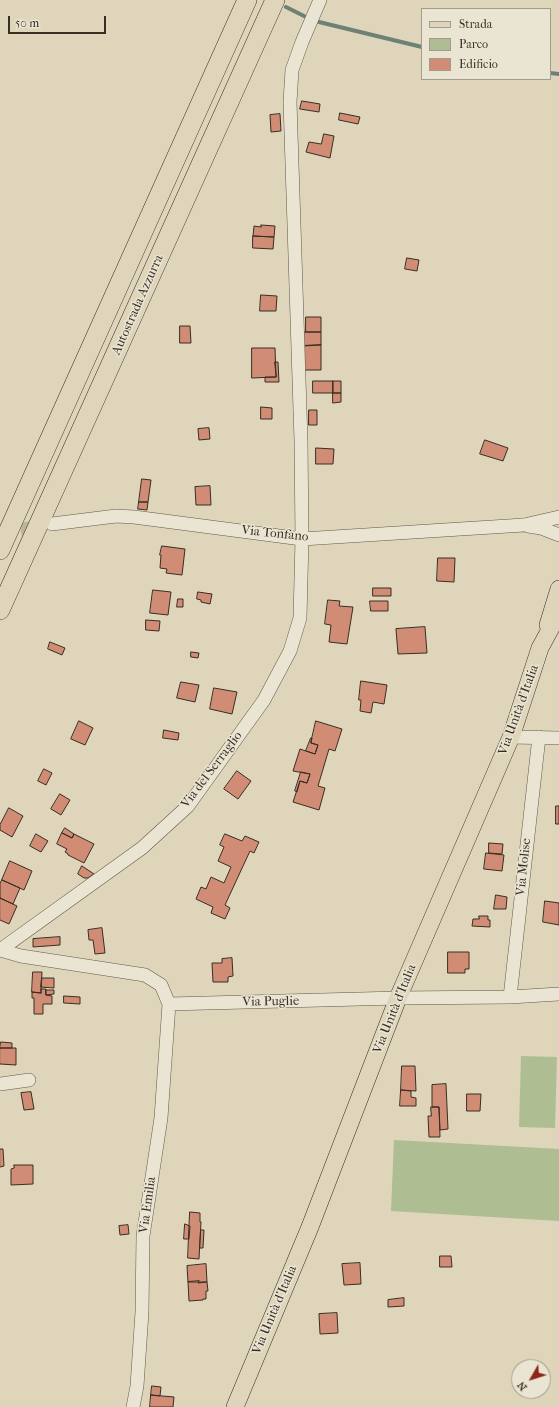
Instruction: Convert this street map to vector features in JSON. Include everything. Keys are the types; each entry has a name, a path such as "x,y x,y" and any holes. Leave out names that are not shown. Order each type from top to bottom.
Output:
{"highway":[{"name":"Autostrada Azzurra","path":"0,550 247,0"},
{"name":"Autostrada Azzurra","path":"0,610 275,0"}],"main road":[{"path":"540,648 559,589"},
{"name":"Via Unità d'Italia","path":"235,1407 310,1227 398,998 511,737 540,648 559,613"}],"street":[{"name":"Via del Serraglio","path":"0,950 142,848 188,806 264,700 290,651 300,618 302,539 301,434 290,102 292,70 320,0"},
{"name":"Via Tonfano","path":"52,524 116,516 134,516 302,539 524,525"},
{"path":"524,525 559,517"},
{"path":"524,525 541,528 559,535"},
{"path":"511,737 559,738"},
{"name":"Via Molise","path":"510,997 539,738"},
{"path":"0,950 22,956 145,975 161,984 168,1004"},
{"name":"Via Puglie","path":"168,1004 398,998 510,997 559,994"},
{"name":"Via Emilia","path":"133,1407 142,1312 144,1236 161,1118 168,1004"},
{"path":"0,1084 29,1080"}],"green space":[{"path":"521,1056 557,1057 555,1128 519,1127"},
{"path":"394,1140 559,1149 559,1221 391,1211"}],"building":[{"path":"302,101 320,104 319,112 300,109"},
{"path":"340,113 360,117 358,124 339,120"},
{"path":"280,114 281,131 271,132 270,115"},
{"path":"324,134 334,136 330,158 306,152 309,142 321,144"},
{"path":"261,225 275,226 274,237 253,236 254,226 261,227"},
{"path":"253,236 274,237 273,249 253,248"},
{"path":"407,258 419,260 417,271 405,269"},
{"path":"261,295 277,296 276,311 260,311"},
{"path":"306,317 321,317 321,332 306,332"},
{"path":"180,326 190,326 191,343 180,343"},
{"path":"303,332 321,332 321,345 303,346"},
{"path":"321,345 321,370 303,370 303,346"},
{"path":"252,348 275,348 276,377 252,378"},
{"path":"275,362 278,362 279,382 265,382 265,377 276,377"},
{"path":"313,381 333,381 333,393 313,393"},
{"path":"333,381 341,381 341,393 333,393"},
{"path":"333,393 341,393 341,402 333,403"},
{"path":"261,407 272,408 272,419 261,419"},
{"path":"309,410 317,410 317,425 309,425"},
{"path":"209,428 210,439 199,440 198,429"},
{"path":"485,440 508,448 503,461 480,454"},
{"path":"316,448 334,449 333,464 316,464"},
{"path":"142,479 151,480 148,502 139,502"},
{"path":"210,486 211,505 196,505 195,487"},
{"path":"139,502 148,502 147,510 138,509"},
{"path":"162,546 185,549 182,575 166,573 167,569 160,568"},
{"path":"438,558 455,558 454,582 437,581"},
{"path":"373,588 391,588 391,596 373,596"},
{"path":"153,590 171,592 168,615 150,613"},
{"path":"198,592 212,594 210,604 201,602 201,600 197,599"},
{"path":"178,599 183,599 183,607 177,607"},
{"path":"328,600 340,601 339,606 353,607 347,644 329,642 331,625 325,624"},
{"path":"370,601 388,601 388,611 371,611"},
{"path":"146,620 160,621 159,631 146,630"},
{"path":"425,627 427,653 398,654 396,629"},
{"path":"50,642 65,648 62,655 48,649"},
{"path":"191,652 199,653 198,658 191,657"},
{"path":"361,681 387,685 384,704 373,702 371,713 360,711 361,700 359,700"},
{"path":"181,682 199,685 195,702 177,698"},
{"path":"214,688 237,692 232,714 210,709"},
{"path":"79,721 93,728 85,745 71,739"},
{"path":"316,721 342,729 335,751 329,749 318,786 325,788 319,810 293,802 300,781 307,783 310,774 293,771 300,749 315,754 318,745 311,743"},
{"path":"164,730 179,733 178,740 163,738"},
{"path":"311,738 311,743 318,745 315,754 306,751"},
{"path":"44,769 52,773 46,785 38,781"},
{"path":"237,771 251,781 238,799 224,789"},
{"path":"301,772 310,774 307,783 300,781 297,792 295,791"},
{"path":"60,794 70,800 61,815 51,809"},
{"path":"556,806 559,806 559,824 556,824"},
{"path":"9,808 23,816 12,837 0,830 0,825"},
{"path":"65,828 74,834 72,838 62,833"},
{"path":"62,833 72,838 74,834 94,844 84,863 68,855 65,852 67,849 57,844"},
{"path":"36,834 48,841 41,852 30,846"},
{"path":"225,834 242,841 245,836 259,842 254,853 250,851 225,905 230,908 225,919 211,913 213,907 196,899 201,887 206,889 211,877 224,883 231,867 218,861 224,847 220,845"},
{"path":"489,843 503,844 502,854 489,853"},
{"path":"486,853 504,855 502,871 484,869"},
{"path":"10,861 32,871 24,890 2,880"},
{"path":"82,866 94,874 88,878 84,878 78,874"},
{"path":"2,880 20,888 13,904 0,898 0,884"},
{"path":"496,895 507,897 506,909 494,909"},
{"path":"0,898 17,906 9,924 0,920"},
{"path":"545,901 559,903 559,925 543,922"},
{"path":"479,916 488,916 488,920 490,920 490,927 472,926 473,919 479,919"},
{"path":"102,928 105,953 95,954 93,940 89,940 88,930"},
{"path":"60,937 60,945 33,947 33,939"},
{"path":"448,952 469,952 469,969 465,969 465,973 448,973"},
{"path":"232,958 233,976 228,977 228,982 213,982 212,963 222,963 222,959"},
{"path":"33,972 42,972 41,993 32,992"},
{"path":"42,978 54,978 54,988 41,987"},
{"path":"41,989 46,989 46,995 52,996 52,1004 43,1004 43,1014 34,1014 34,998 32,998 32,992 41,993"},
{"path":"46,990 54,990 54,994 46,995"},
{"path":"64,996 80,997 80,1004 64,1003"},
{"path":"1,1042 12,1043 12,1048 0,1048"},
{"path":"0,1048 16,1048 16,1065 0,1064"},
{"path":"402,1066 415,1066 416,1091 401,1090"},
{"path":"446,1084 448,1129 440,1130 439,1107 432,1107 432,1085"},
{"path":"401,1090 411,1091 411,1097 416,1098 416,1106 400,1106"},
{"path":"31,1092 34,1109 24,1110 21,1093"},
{"path":"467,1094 481,1094 480,1111 467,1111"},
{"path":"431,1107 439,1107 440,1137 429,1137 428,1116 431,1116"},
{"path":"0,1149 3,1149 4,1166 0,1167"},
{"path":"14,1165 33,1165 33,1184 11,1185 11,1169 14,1168"},
{"path":"190,1212 200,1213 199,1259 188,1258"},
{"path":"185,1224 190,1226 189,1239 184,1239"},
{"path":"128,1225 129,1234 120,1235 119,1226"},
{"path":"201,1230 204,1230 203,1248 200,1248"},
{"path":"440,1256 451,1256 452,1267 440,1267"},
{"path":"360,1263 361,1284 344,1285 342,1264"},
{"path":"206,1264 207,1282 188,1282 187,1266"},
{"path":"199,1281 198,1283 207,1282 208,1291 206,1291 206,1299 189,1301 188,1282"},
{"path":"404,1298 404,1306 388,1307 388,1300"},
{"path":"337,1313 338,1333 320,1334 319,1314"},
{"path":"152,1386 161,1387 160,1396 151,1395"},
{"path":"151,1395 174,1397 173,1407 150,1407"}],"waterway":[{"path":"286,7 304,16"},
{"path":"319,22 421,47"},
{"path":"551,73 559,74"}],"tunnel":[{"path":"2,533 44,525"}]}
